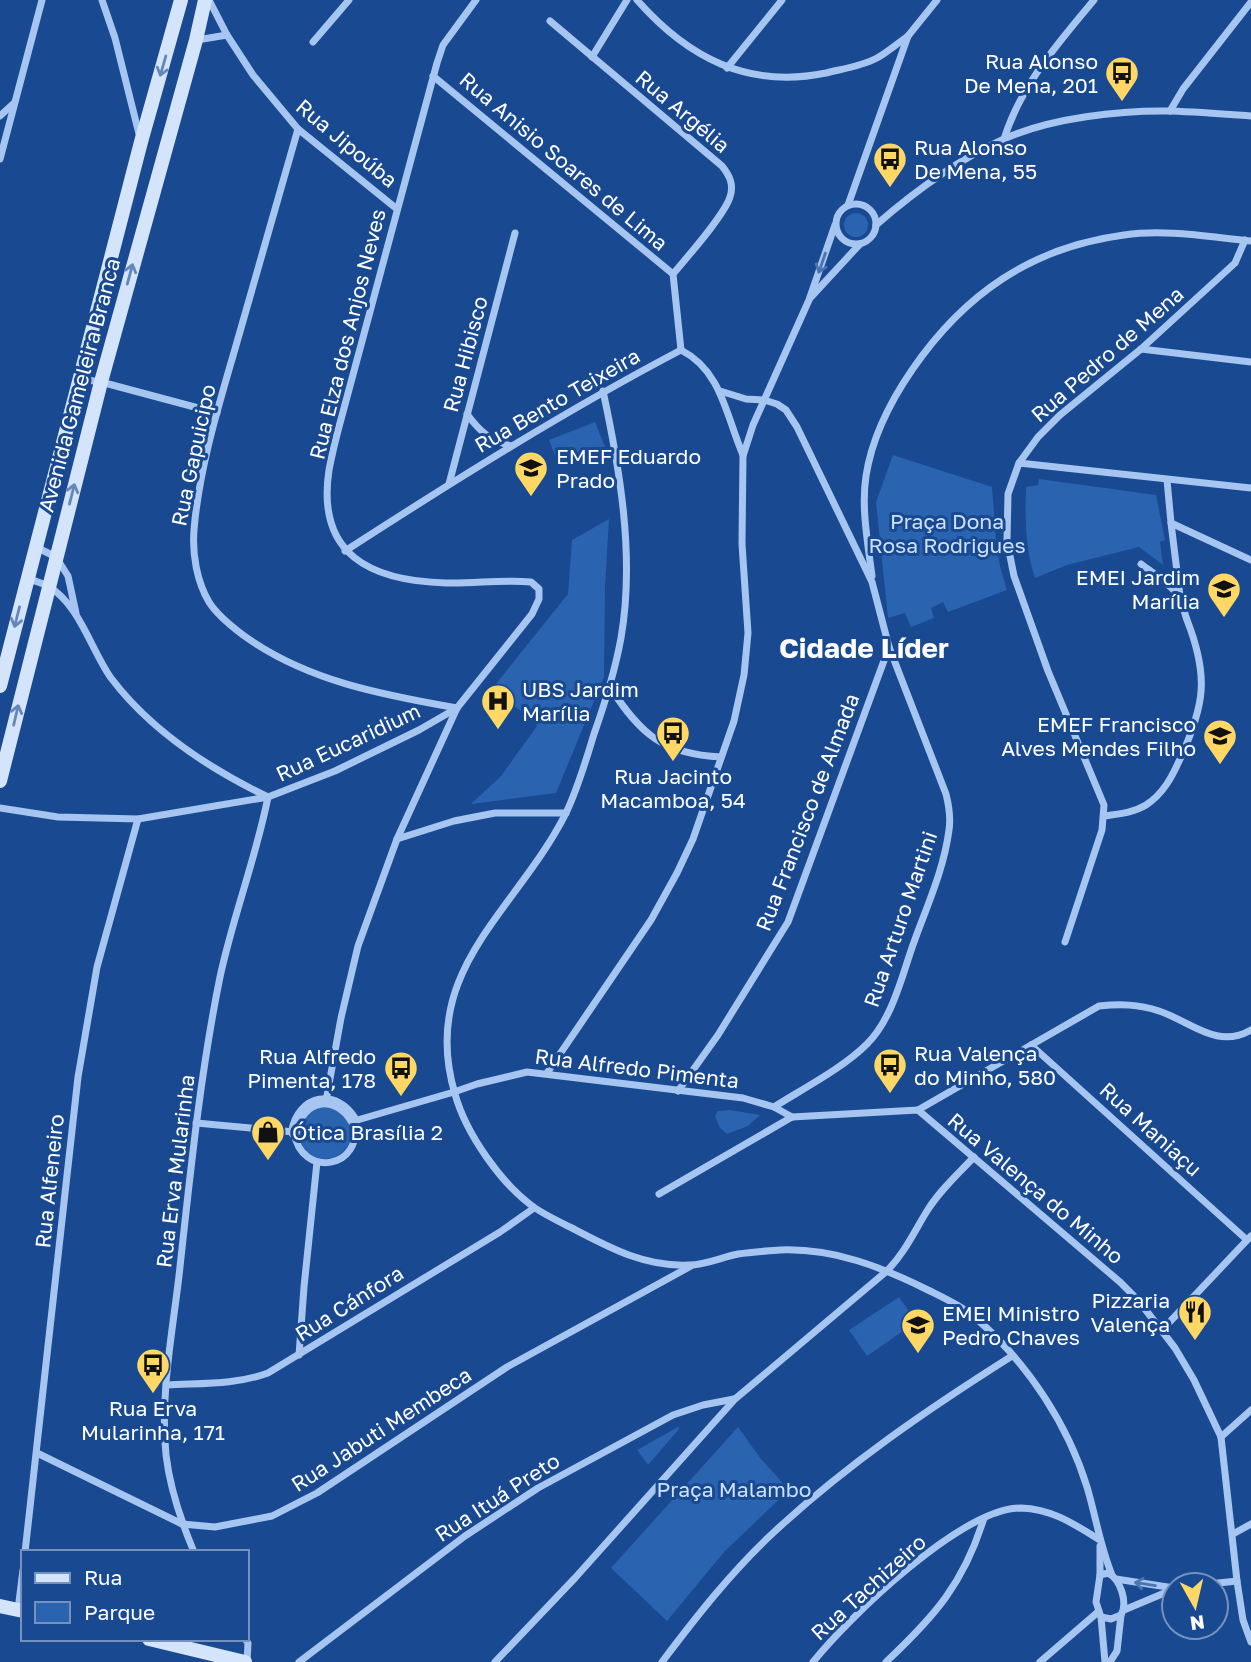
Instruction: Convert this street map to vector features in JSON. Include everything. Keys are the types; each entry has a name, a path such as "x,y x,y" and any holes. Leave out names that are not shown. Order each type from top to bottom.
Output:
{"main road":[{"name":"Avenida Gameleira Branca","path":"0,685 141,142 181,0"},
{"name":"Avenida Gameleira Branca","path":"0,781 100,382 207,0"},
{"path":"135,168 157,175"},
{"path":"0,1605 20,1610"},
{"path":"157,1641 246,1662"}],"street":[{"path":"0,159 42,0"},
{"path":"102,0 115,38 141,142"},
{"name":"Rua Jipoúba","path":"207,0 253,75 298,129 397,209"},
{"path":"313,42 349,0"},
{"name":"Rua Elza dos Anjos Neves","path":"345,551 331,519 328,499 329,471 340,422 433,76 443,45 476,0"},
{"path":"592,57 627,0"},
{"path":"637,0 664,29 701,55 727,68 767,77 819,74 876,59 908,36 937,0"},
{"path":"727,68 782,0"},
{"path":"1004,139 1023,93 1054,47 1094,0"},
{"path":"1170,111 1183,89 1251,2"},
{"name":"Rua Argélia","path":"550,21 722,166 729,175 731,188 727,204 673,274"},
{"path":"196,40 227,35"},
{"path":"547,1073 651,920 693,839 734,721 744,675 748,632 742,544 743,456 764,400 809,300 839,212 848,205 908,36"},
{"name":"Rua Anisio Soares de Lima","path":"433,76 673,274"},
{"path":"0,116 13,103"},
{"path":"809,300 860,244 872,237 876,225 933,179 1004,139 1079,118 1128,112 1170,111 1251,116"},
{"name":"Rua Gapuicipo","path":"298,129 216,413 198,494 193,533 194,556 201,585 210,604 230,626 283,660 345,685 457,708"},
{"path":"848,205 860,204 870,209 876,225"},
{"path":"835,225 836,232 846,242 860,244"},
{"name":"Rua Hibisco","path":"449,484 515,233"},
{"path":"872,582 866,519 866,477 877,434 888,407 915,366 940,331 969,303 986,288 1017,270 1071,247 1097,240 1158,233 1248,240"},
{"name":"Rua Pedro de Mena","path":"1065,942 1102,830 1104,816 1098,789 1048,671 1014,576 1007,541 1008,494 1019,463 1038,437 1060,415 1141,349 1234,263 1248,240"},
{"path":"673,274 681,350 704,366 720,391 743,456"},
{"path":"1141,349 1251,362"},
{"name":"Rua Bento Teixeira","path":"345,551 511,446 603,391 681,350"},
{"path":"80,379 216,413"},
{"path":"603,391 619,468 626,559 621,638 610,687 566,813 465,965 451,1000 446,1029 448,1061 454,1092 468,1127 494,1167 534,1208 616,1252 645,1260 691,1265 741,1254 782,1250 819,1251 888,1270 968,1312 1012,1356 1054,1412 1070,1443 1087,1486 1100,1543 1122,1593 1119,1642 1115,1660 1104,1658 1096,1591 1100,1575 1100,1543"},
{"path":"720,391 746,400 764,400"},
{"name":"Rua Arturo Martini","path":"764,400 786,410 797,426 872,582 889,647 946,794 951,814 944,855 888,1012 877,1032 866,1045 846,1060 775,1107"},
{"path":"467,414 479,432 492,440 511,446"},
{"path":"1019,463 1251,488"},
{"path":"1104,816 1126,813 1145,806 1159,795 1171,779 1192,735 1200,710 1202,667 1180,596 1167,480"},
{"path":"1171,523 1251,560"},
{"path":"35,546 56,557 68,576 76,613 111,678 147,717 217,771 268,797"},
{"path":"326,1101 358,946 397,839 457,708 531,614 539,599 536,584 524,581 411,581 368,567 345,551"},
{"path":"1141,564 1180,596"},
{"path":"27,578 50,587 76,613"},
{"name":"Rua Francisco de Almada","path":"678,1091 718,1035 788,922 889,647"},
{"path":"610,687 632,719 650,736 694,756 721,757"},
{"name":"Rua Eucaridium","path":"0,808 58,817 138,820 268,797 335,771 419,730 457,708"},
{"name":"Rua Erva Mularinha","path":"193,1550 172,1489 166,1455 167,1385 196,1122 220,976 261,834 268,797"},
{"path":"397,839 454,821 495,813 566,813"},
{"name":"Rua Alfeneiro","path":"25,1550 78,1077 97,967 138,820"},
{"path":"918,1110 1099,1006 1121,1004 1160,1011 1212,1036 1228,1038 1251,1030"},
{"name":"Rua Maniaçu","path":"1031,1045 1249,1238"},
{"name":"Rua Alfredo Pimenta","path":"354,1121 501,1077 527,1072 743,1098 775,1107 792,1117"},
{"path":"326,1101 343,1107 354,1121 355,1139 345,1156 337,1161 317,1162 300,1151 294,1132 300,1114 308,1107 326,1101"},
{"name":"Rua Valença do Minho","path":"792,1117 918,1110 1138,1300 1162,1330 1194,1380 1221,1437 1237,1581 1243,1620 1251,1642"},
{"path":"659,1194 792,1117"},
{"path":"196,1122 294,1132"},
{"path":"495,1662 575,1578 735,1399 888,1270 903,1253 943,1189 974,1157"},
{"path":"299,1355 317,1162"},
{"name":"Rua Cánfora","path":"167,1385 249,1380 268,1373 500,1232 534,1208"},
{"path":"1162,1330 1249,1238"},
{"name":"Rua Jabuti Membeca","path":"37,1453 182,1524 215,1527 272,1516 304,1501 507,1367 691,1265"},
{"path":"662,1662 719,1590 771,1534 818,1493 896,1433 1012,1356"},
{"name":"Rua Ituá Preto","path":"299,1662 466,1536 538,1488 673,1415 703,1405 735,1399"},
{"path":"1221,1437 1251,1410"},
{"name":"Rua Tachizeiro","path":"813,1662 836,1633 903,1573 939,1545 984,1517 1018,1508 1045,1511 1058,1515 1100,1543"},
{"path":"886,1662 939,1608 974,1552 984,1517"},
{"path":"1233,1534 1251,1524"},
{"path":"1100,1575 1160,1585"},
{"path":"1230,1582 1237,1581"},
{"path":"1099,1614 1111,1619 1160,1595"},
{"path":"1040,1662 1099,1614"},
{"path":"246,1641 246,1662"}],"green space":[{"path":"856,213 867,220 868,225 861,236 856,237 845,230 844,225 851,214"},
{"path":"595,422 605,447 559,466 549,440"},
{"name":"Praça Dona Rosa Rodrigues","path":"893,455 992,487 996,540 1007,590 948,612 943,602 931,608 934,618 911,627 905,613 888,618 876,502"},
{"path":"1039,479 1156,495 1165,540 1160,542 1163,565 1139,547 1067,565 1035,578 1027,544 1026,487 1038,485"},
{"path":"609,519 604,677 556,793 471,804 501,776 537,726 534,720 491,690 568,594 572,540"},
{"path":"325,1107 335,1109 343,1115 349,1123 349,1143 343,1151 335,1157 325,1159 315,1157 307,1151 301,1143 299,1133 301,1123 307,1115 315,1109"},
{"path":"730,1110 760,1115 748,1126 727,1134 720,1128 715,1116 718,1111"},
{"path":"899,1297 916,1322 867,1356 849,1330"},
{"path":"678,1427 679,1429 648,1465 637,1450"},
{"name":"Praça Malambo","path":"738,1427 761,1459 789,1490 725,1551 667,1621 611,1568"}],"place":[{"name":"Rua Alonso De Mena, 201","path":"1122,103"},
{"name":"Rua Alonso De Mena, 55","path":"890,189"},
{"name":"EMEF Eduardo Prado","path":"531,498"},
{"name":"EMEI Jardim Marília","path":"1224,619"},
{"name":"UBS Jardim Marília","path":"498,731"},
{"name":"Rua Jacinto Macamboa, 54","path":"673,763"},
{"name":"EMEF Francisco Alves Mendes Filho","path":"1220,766"},
{"name":"Rua Valença do Minho, 580","path":"890,1095"},
{"name":"Rua Alfredo Pimenta, 178","path":"401,1098"},
{"name":"Ótica Brasília 2","path":"268,1162"},
{"name":"Pizzaria Valença","path":"1195,1342"},
{"name":"EMEI Ministro Pedro Chaves","path":"918,1355"},
{"name":"Rua Erva Mularinha, 171","path":"153,1395"}],"district":[{"name":"Cidade Líder","path":"864,647"}]}
